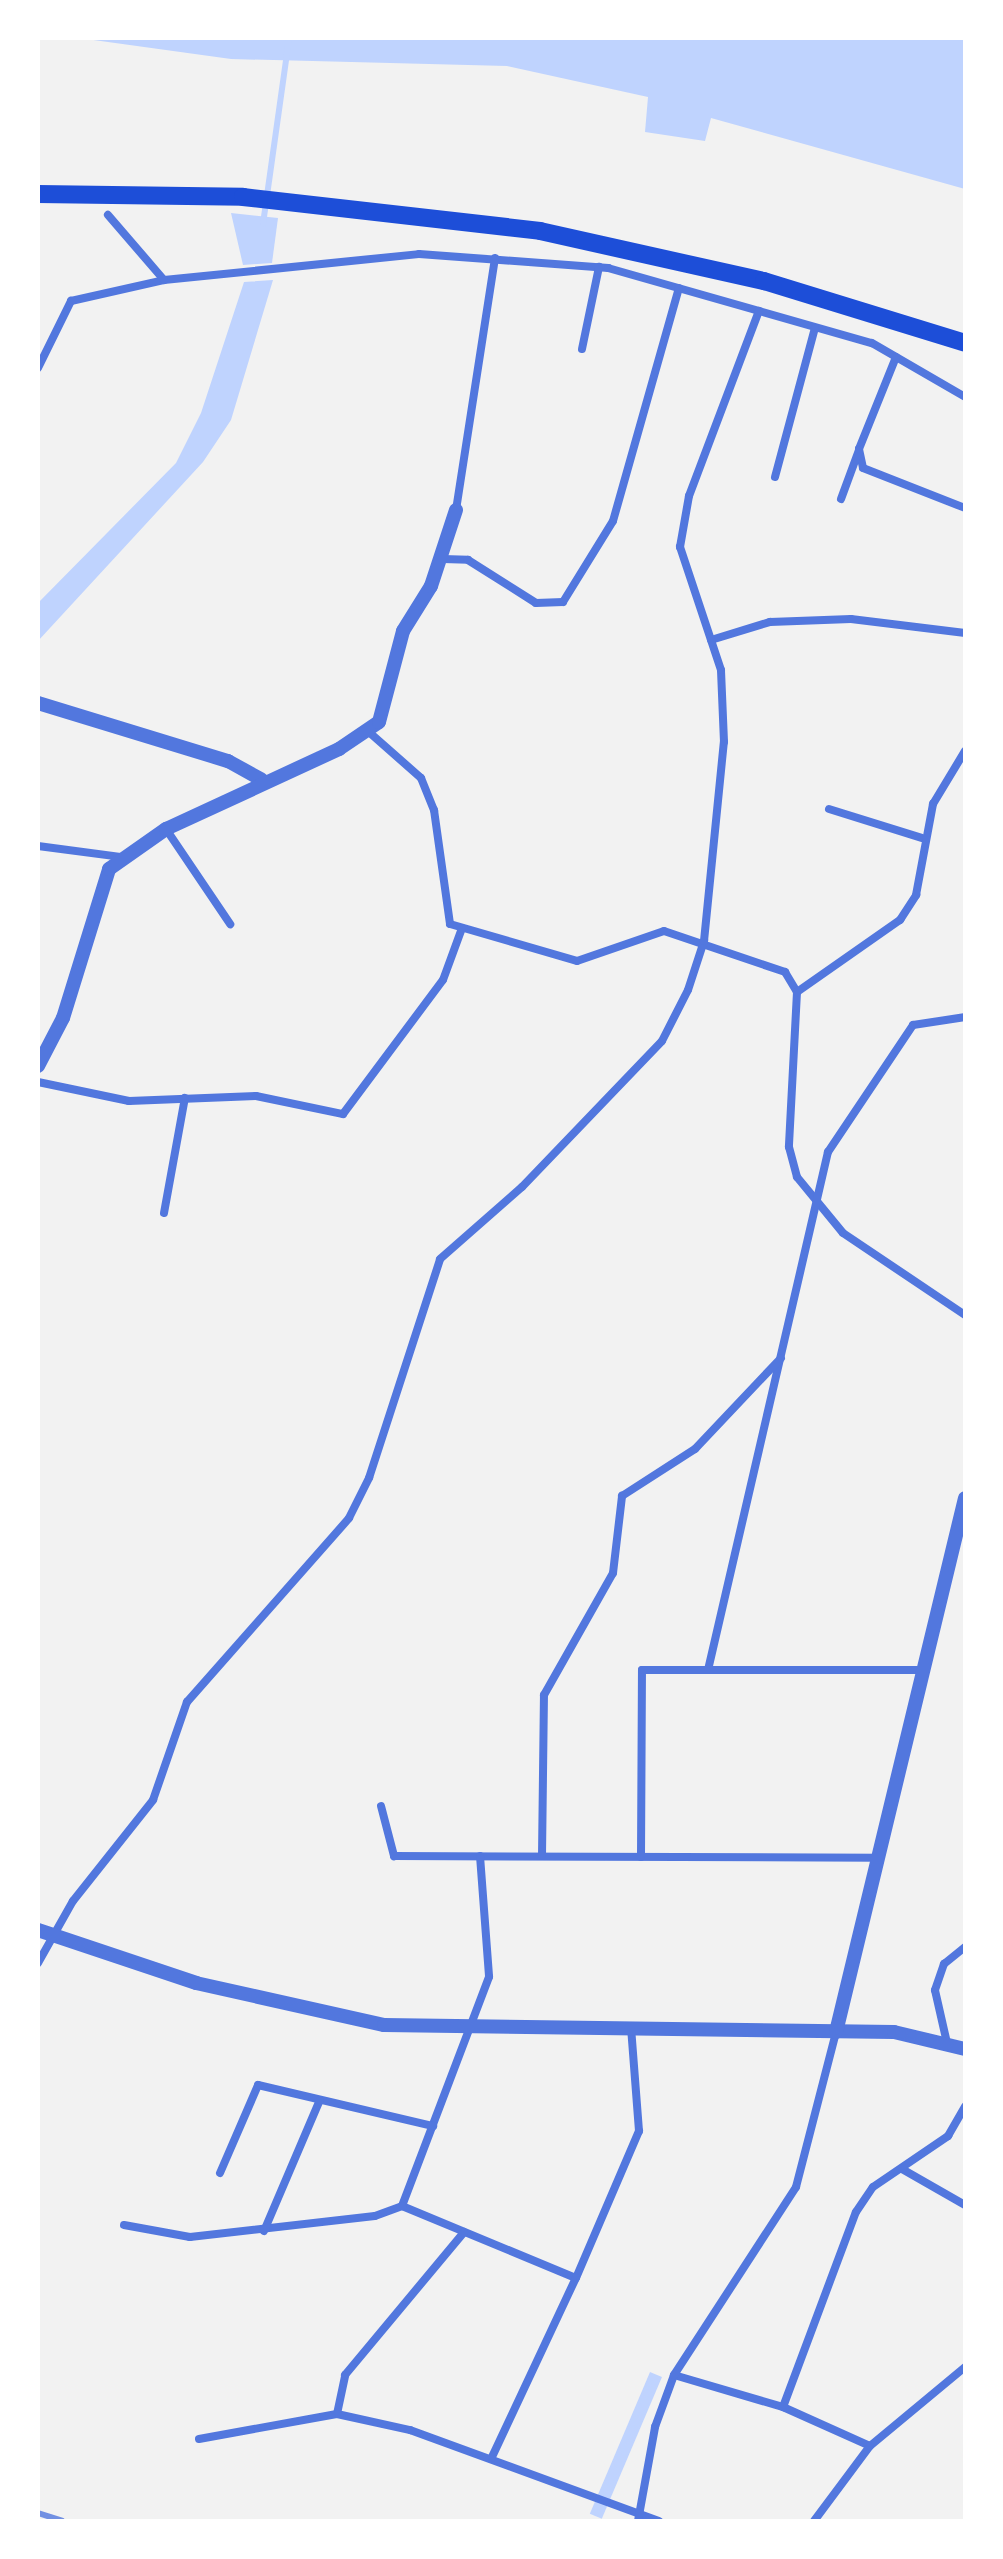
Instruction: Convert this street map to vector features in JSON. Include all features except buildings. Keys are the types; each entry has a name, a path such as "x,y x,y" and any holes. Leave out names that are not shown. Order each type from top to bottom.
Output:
{"highway":[{"path":"42,194 259,198 540,231 764,281 965,343"}],"street":[{"path":"108,215 164,280"},
{"path":"38,368 71,301 164,280 419,254 599,267 815,328 896,357 965,397"},
{"path":"38,1066 63,1018 99,892 122,857 166,829 261,779 370,733 403,631 443,559 456,510 495,258"},
{"path":"582,349 599,267"},
{"path":"443,559 468,560 536,603 563,602 613,521 679,288"},
{"path":"38,1963 54,1940 73,1901 153,1800 187,1702 349,1518 369,1478 440,1259 522,1187 662,1041 704,941 724,742 721,670 680,547 689,496 759,311"},
{"path":"775,477 815,328"},
{"path":"841,499 896,357"},
{"path":"859,449 863,468 965,508"},
{"path":"711,640 770,622 851,619 965,633"},
{"path":"38,703 228,761 261,779"},
{"path":"370,733 421,778 434,810 445,918 462,928 577,961 664,931 704,941 785,972 797,992 789,1147 816,1207 965,1315"},
{"path":"797,992 900,920 922,871 922,838 965,751"},
{"path":"829,809 922,838"},
{"path":"166,829 230,924"},
{"path":"38,846 122,857"},
{"path":"38,1082 129,1101 256,1096 343,1114 443,980 462,928"},
{"path":"708,1670 828,1152 887,1055 913,1025 965,1017"},
{"path":"164,1213 185,1098"},
{"path":"542,1856 544,1695 613,1573 622,1496 695,1449 781,1358"},
{"path":"638,2518 674,2375 796,2187 965,1498"},
{"path":"641,1857 642,1670 923,1670"},
{"path":"381,1806 394,1856 878,1858"},
{"path":"402,2206 489,1977 480,1856"},
{"path":"38,1930 54,1940 297,2010 384,2025 913,2033 965,2049"},
{"path":"947,2043 935,1990 944,1964 965,1947"},
{"path":"492,2457 576,2278 639,2131 631,2028"},
{"path":"220,2173 258,2085 433,2126"},
{"path":"264,2231 320,2100"},
{"path":"783,2407 856,2212 873,2187 948,2136 965,2106"},
{"path":"902,2169 965,2205"},
{"path":"124,2225 190,2237 264,2231 402,2206 576,2278"},
{"path":"337,2414 345,2375 464,2232"},
{"path":"814,2521 870,2446 965,2367"},
{"path":"674,2375 783,2407 870,2446"},
{"path":"199,2439 337,2414 492,2457 638,2518 659,2521"}],"water":[{"path":"79,38 965,38 965,189 711,118 705,141 645,132 648,97 507,66 231,59"},
{"path":"231,213 278,218 272,263 243,265"},
{"path":"273,280 231,420 203,462 38,641 38,603 176,463 201,413 244,282"},
{"path":"650,2372 662,2377 602,2519 590,2514"}],"waterway":[{"path":"263,224 289,38"}],"railway":[{"path":"38,2513 62,2521"}]}
